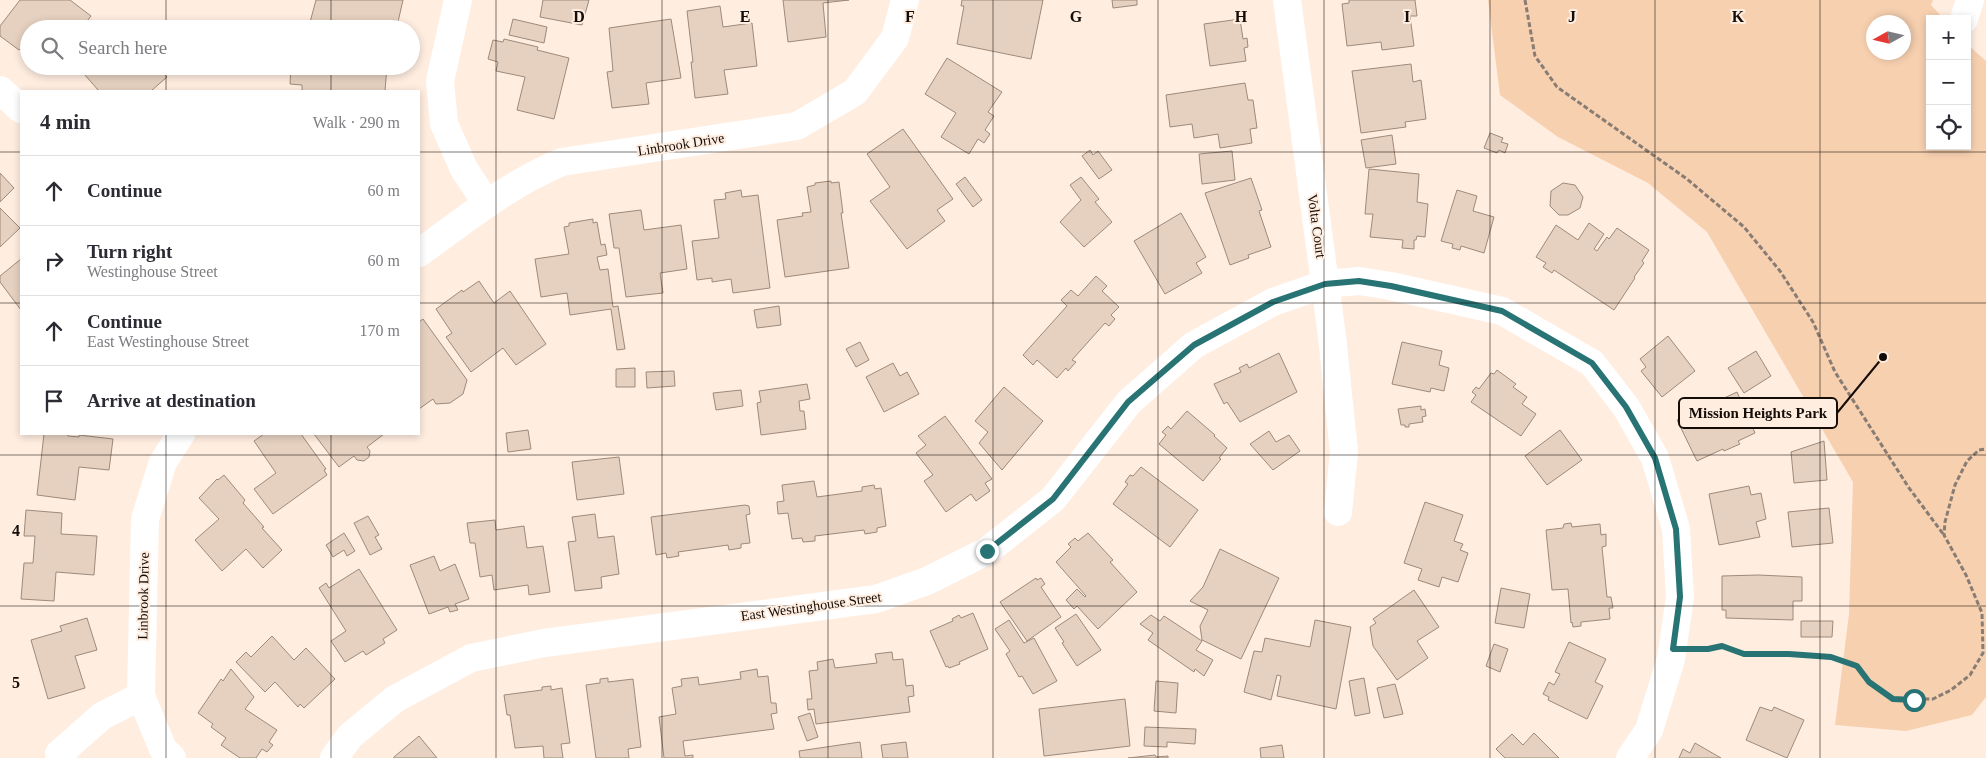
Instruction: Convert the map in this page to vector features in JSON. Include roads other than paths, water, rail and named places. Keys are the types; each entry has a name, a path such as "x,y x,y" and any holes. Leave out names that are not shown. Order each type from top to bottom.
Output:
{"street":[{"path":"458,0 440,80 444,124 464,170 487,204"},
{"name":"Linbrook Drive","path":"420,252 487,204 537,172 562,162 797,126 855,92 895,38 905,0"},
{"name":"Volta Court","path":"1287,0 1325,284 1344,452 1338,512"},
{"path":"1965,15 1970,0"},
{"path":"0,90 20,108"},
{"name":"East Westinghouse Street","path":"334,758 350,736 396,699 471,658 544,643 876,599 927,581 987,551 1053,499 1128,402 1194,345 1273,302 1325,284 1359,281 1391,286 1502,311 1592,363 1626,407 1655,458 1676,529 1680,597 1673,649 1649,730 1630,758"},
{"name":"Linbrook Drive","path":"172,758 163,749 141,696 145,519 163,462 180,435"},
{"path":"63,758 59,754 102,716 141,696"}],"place":[{"name":"Mission Heights Park","path":"1883,357"}]}
